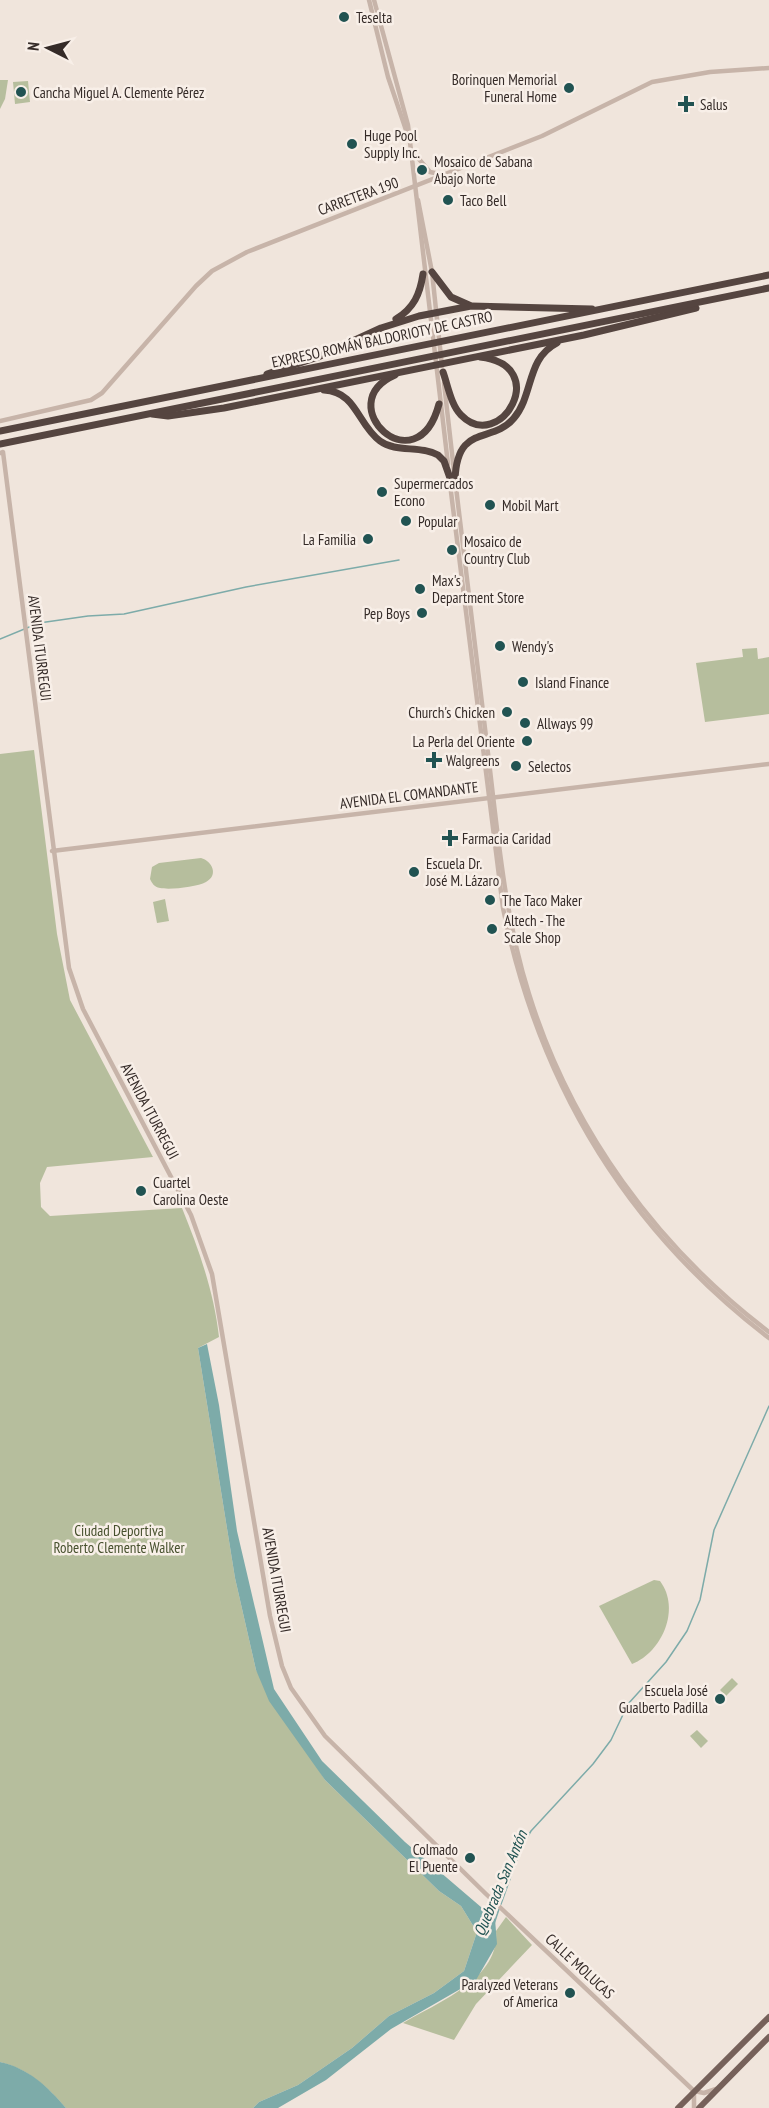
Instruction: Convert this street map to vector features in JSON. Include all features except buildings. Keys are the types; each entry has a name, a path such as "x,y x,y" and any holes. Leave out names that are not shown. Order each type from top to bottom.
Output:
{"highway":[{"path":"432,272 451,297 471,306"},
{"path":"248,381 318,357 381,328 413,304 421,292 423,274"},
{"name":"EXPRESO ROMÁN BALDORIOTY DE CASTRO","path":"0,431 769,274"},
{"name":"EXPRESO ROMÁN BALDORIOTY DE CASTRO","path":"0,444 769,288"},
{"path":"144,413 168,416 213,410 570,338 669,316 727,298"},
{"path":"381,328 429,314 471,306 597,310"},
{"path":"452,479 458,458 466,445 477,436 501,428 514,419 540,356 555,344 570,338"},
{"path":"439,373 461,415 478,423 500,420 507,415 515,400 515,379 500,362 474,357"},
{"path":"416,368 389,378 377,388 371,403 376,425 391,438 405,440 418,438 433,422 439,404"},
{"path":"315,389 332,391 348,399 373,433 384,443 438,455 444,461 452,479"}],"main road":[{"path":"678,2108 769,2016"},
{"path":"699,2108 769,2037"}],"street":[{"path":"369,0 388,77 410,148 423,274 430,329 439,373 491,798 502,908 515,966 536,1030 564,1093 605,1165 655,1232 722,1300 769,1338"},
{"path":"374,0 408,125 406,133"},
{"name":"CARRETERA 190","path":"0,421 81,402 102,393 212,271 281,238 415,188 543,136 652,82 710,72 769,68"},
{"path":"410,148 430,172 444,175"},
{"path":"415,188 432,272 438,327 439,404 452,479"},
{"name":"AVENIDA ITURREGUI","path":"1,453 67,959 76,993 191,1215 213,1274 267,1596 284,1672 300,1703 325,1736 450,1858"},
{"name":"AVENIDA EL COMANDANTE","path":"52,851 769,764"},
{"path":"491,798 507,908 523,974 554,1061 582,1118 608,1162 664,1235 720,1292 769,1332"},
{"name":"CALLE MOLUCAS","path":"450,1858 694,2091"},
{"path":"693,2108 694,2091 704,2093 721,2086"}],"green space":[{"path":"0,80 8,80 5,99 0,109"},
{"name":"Cancha Miguel A. Clemente Pérez","path":"28,81 30,102 15,104 13,82"},
{"path":"757,648 758,659 769,657 769,714 705,722 696,663 743,657 742,649"},
{"name":"Ciudad Deportiva Roberto Clemente Walker","path":"34,750 57,934 70,1000 153,1157 47,1167 40,1183 41,1207 50,1216 182,1208 205,1271 217,1320 219,1337 198,1348 235,1578 256,1670 325,1780 439,1891 461,1906 477,1932 464,1971 434,1993 389,2016 352,2048 298,2085 259,2102 253,2108 66,2108 36,2079 0,2062 0,754"},
{"path":"201,858 211,865 213,872 210,879 202,884 164,889 156,887 150,879 152,867 159,863"},
{"path":"165,899 169,921 157,923 153,902"},
{"path":"654,1580 660,1581 669,1604 665,1628 660,1640 652,1650 632,1664 599,1606"},
{"path":"732,1678 738,1684 726,1696 720,1690"},
{"path":"697,1730 708,1741 701,1748 690,1736"},
{"path":"506,1917 532,1945 476,2004 454,2040 403,2023 449,1997 478,1976 488,1963 495,1948 496,1931"}],"water":[{"path":"207,1344 219,1405 237,1531 274,1689 322,1761 405,1842 495,1919 497,1944 476,1980 391,2029 326,2080 278,2108 253,2108 259,2102 298,2085 352,2048 389,2016 434,1993 464,1971 477,1932 461,1906 439,1891 325,1780 269,1701 256,1670 235,1578 198,1348"},
{"path":"0,2062 28,2073 52,2092 66,2108 0,2108"}],"waterway":[{"path":"0,639 39,623 88,616 124,614 246,587 399,560"},
{"name":"Quebrada San Antón","path":"501,1904 521,1848 531,1831 593,1764 611,1740 628,1704 666,1662 687,1631 700,1600 714,1530 769,1406"},
{"name":"Quebrada San Antón","path":"494,1924 499,1909"}],"place":[{"name":"Teselta","path":"344,17"},
{"name":"Borinquen Memorial Funeral Home","path":"569,88"},
{"name":"Cancha Miguel A. Clemente Pérez","path":"21,92"},
{"name":"Salus","path":"686,104"},
{"name":"Huge Pool Supply Inc.","path":"352,144"},
{"name":"Mosaico de Sabana Abajo Norte","path":"422,170"},
{"name":"Taco Bell","path":"448,200"},
{"name":"Supermercados Econo","path":"382,492"},
{"name":"Mobil Mart","path":"490,505"},
{"name":"Popular","path":"406,521"},
{"name":"La Familia","path":"368,539"},
{"name":"Mosaico de Country Club","path":"452,550"},
{"name":"Max's Department Store","path":"420,589"},
{"name":"Pep Boys","path":"422,613"},
{"name":"Wendy's","path":"500,646"},
{"name":"Island Finance","path":"523,682"},
{"name":"Church's Chicken","path":"507,712"},
{"name":"Allways 99","path":"525,723"},
{"name":"La Perla del Oriente","path":"527,741"},
{"name":"Walgreens","path":"434,760"},
{"name":"Selectos","path":"516,766"},
{"name":"Farmacia Caridad","path":"450,838"},
{"name":"Escuela Dr. José M. Lázaro","path":"414,872"},
{"name":"The Taco Maker","path":"490,900"},
{"name":"Altech - The Scale Shop","path":"492,929"},
{"name":"Cuartel Carolina Oeste","path":"141,1191"},
{"name":"Escuela José Gualberto Padilla","path":"720,1699"},
{"name":"Colmado El Puente","path":"470,1858"},
{"name":"Paralyzed Veterans of America","path":"570,1993"}]}
